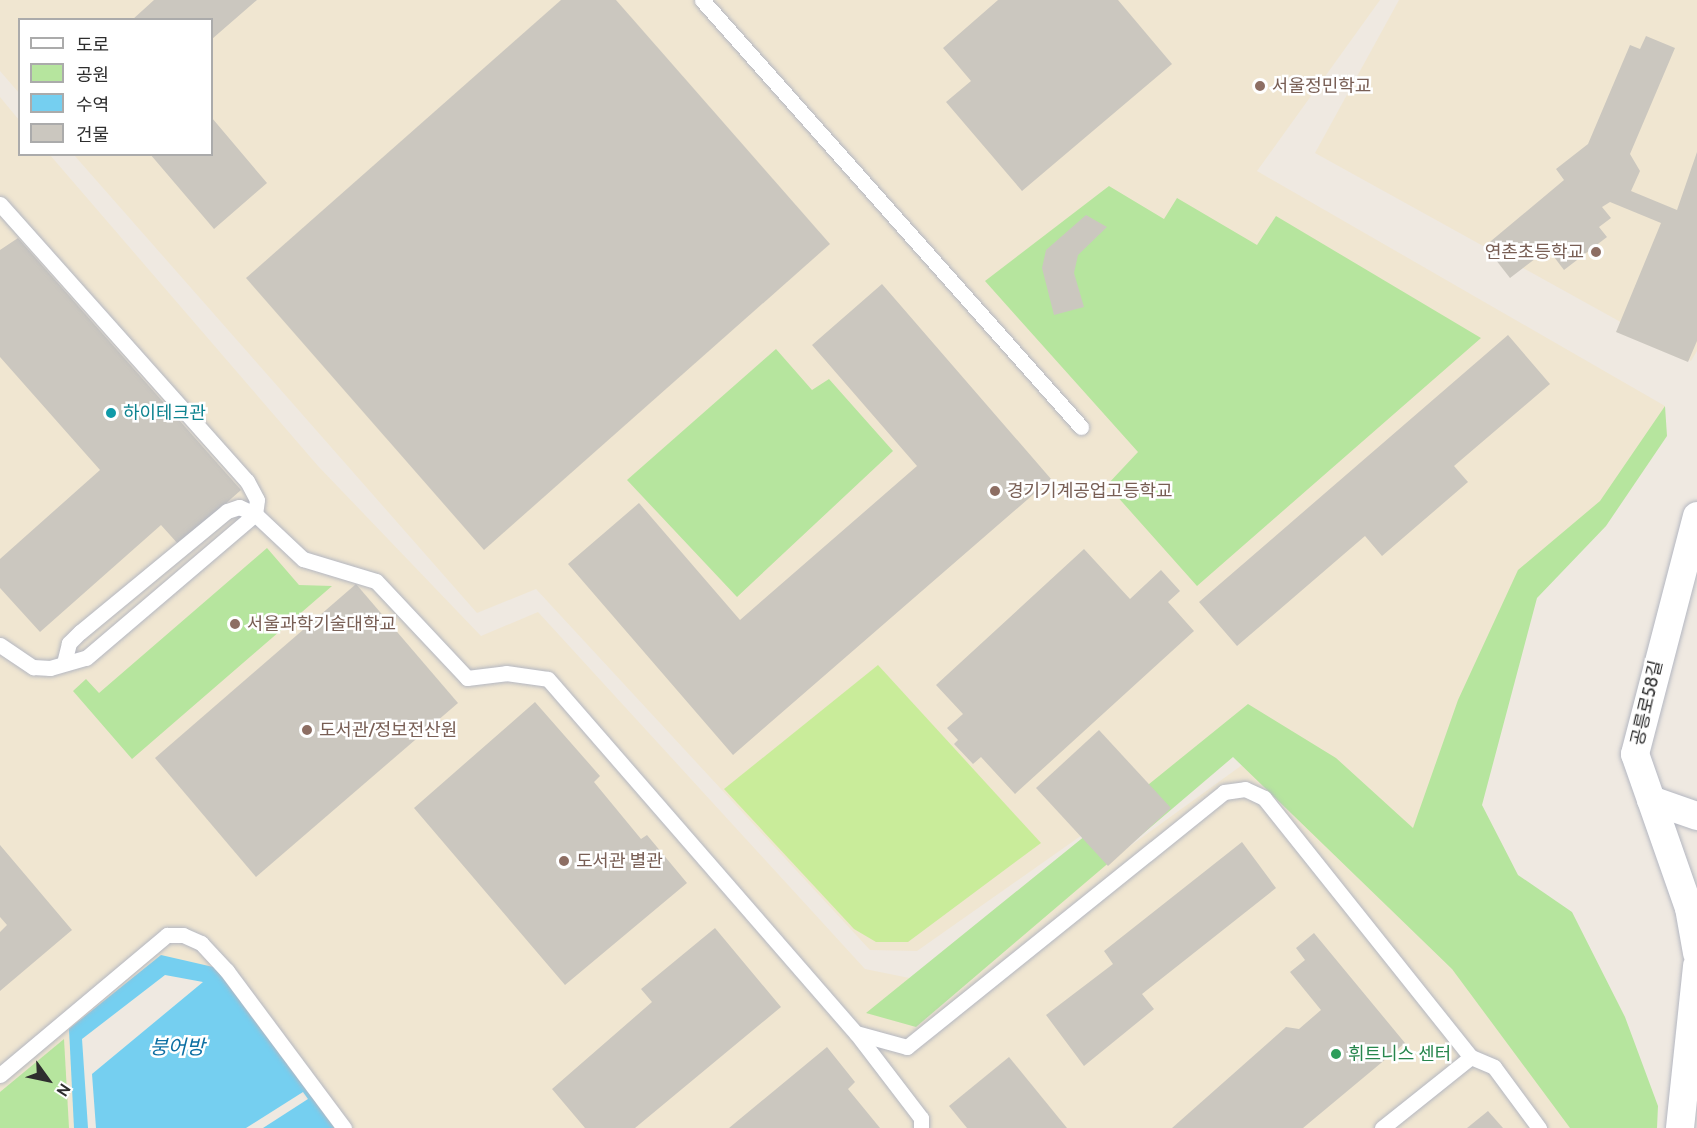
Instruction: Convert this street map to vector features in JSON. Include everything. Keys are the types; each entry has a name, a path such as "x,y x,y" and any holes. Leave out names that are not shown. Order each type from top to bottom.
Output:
{"street":[{"name":"공릉로58길","path":"1697,516 1635,754 1694,922 1697,953"},
{"path":"1651,800 1697,816"},
{"path":"1680,1128 1697,966"}],"lane":[{"path":"702,0 1081,427"},
{"path":"0,204 247,481 257,500 255,514 96,651 64,663 33,667 0,645"},
{"path":"64,663 69,643 80,632 227,511 239,507 255,514 303,559 376,581 467,678 506,673 548,679 856,1033 921,1118 921,1128"},
{"path":"856,1033 907,1047 1224,792 1245,789 1264,798 1471,1057 1494,1067 1539,1128"},
{"path":"0,1075 167,935 183,935 201,944 227,970 344,1128"},
{"path":"1382,1128 1471,1057"}],"shaded area":[{"name":"경기기계공업고등학교","path":"0,0 1380,0 1257,171 1665,406 1643,461 1524,594 1427,901 1247,719 917,951 870,950 536,589 477,613 75,156 213,156 213,18 18,18 18,92 0,71"},
{"name":"연촌초등학교","path":"1399,0 1697,0 1697,351 1691,361 1315,153"},
{"name":"서울과학기술대학교","path":"0,97 18,119 18,156 51,156 318,466 481,636 538,612 865,969 939,984 1256,755 1615,1128 0,1128"}],"green space":[{"path":"1109,186 1164,219 1177,198 1257,245 1276,216 1481,338 1197,586 1107,485 1138,452 985,281"},
{"path":"776,349 812,390 829,379 893,451 737,597 627,480"},
{"path":"1665,406 1667,436 1606,526 1537,598 1482,805 1518,875 1572,912 1625,1017 1658,1106 1657,1128 1570,1128 1452,969 1233,757 916,1027 866,1013 1248,704 1336,758 1413,828 1458,700 1518,570 1600,501"},
{"path":"267,548 299,585 332,586 132,759 73,691 86,679 99,693"},
{"path":"878,665 1041,843 908,942 876,942 854,929 724,789"},
{"path":"64,1039 69,1128 0,1128 0,1092"}],"water":[{"name":"붕어방","path":"161,955 222,969 337,1128 74,1128 69,1029"}],"pier":[{"path":"165,975 203,982 92,1074 96,1128 88,1128 82,1039"},
{"path":"303,1092 308,1099 263,1128 246,1128"}],"building":[{"path":"154,0 257,0 213,38 213,18 134,18"},
{"path":"561,0 616,0 830,244 484,550 246,278"},
{"path":"998,0 1118,0 1172,64 1022,191 946,102 971,81 943,48"},
{"path":"1646,36 1675,48 1630,154 1640,171 1631,191 1677,210 1697,152 1697,341 1688,362 1616,332 1661,223 1610,202 1602,207 1611,218 1599,227 1607,237 1564,270 1548,249 1510,278 1485,246 1564,180 1556,169 1588,144 1630,45 1640,49"},
{"path":"213,119 267,183 214,229 152,156 213,156"},
{"path":"1086,215 1107,227 1078,255 1074,273 1084,307 1054,315 1042,268 1046,250"},
{"name":"하이테크관","path":"18,238 241,490 179,545 161,525 40,632 0,588 0,559 100,470 0,357 0,250"},
{"path":"882,284 1051,479 733,755 568,564 639,503 740,620 917,466 812,345"},
{"path":"1508,335 1550,384 1454,466 1468,482 1382,556 1365,536 1237,646 1199,602"},
{"path":"1084,549 1130,599 1161,570 1180,591 1168,602 1194,631 1015,794 981,757 973,764 954,744 958,740 947,728 963,714 936,685"},
{"name":"도서관/정보전산원","path":"356,584 458,703 256,877 155,758"},
{"name":"도서관 별관","path":"535,702 600,776 594,782 641,839 647,835 687,883 565,985 414,808"},
{"path":"1099,730 1171,808 1108,866 1036,788"},
{"path":"1242,842 1276,888 1142,994 1154,1009 1084,1066 1046,1015 1113,964 1104,951"},
{"path":"0,845 72,930 0,991 0,932 7,925 0,917"},
{"path":"715,928 781,1007 635,1128 585,1128 552,1089 652,1002 641,989"},
{"path":"1314,933 1405,1043 1303,1128 1172,1128 1286,1027 1299,1029 1321,1010 1290,972 1305,960 1296,948"},
{"path":"827,1047 855,1082 848,1089 880,1128 729,1128"},
{"path":"1009,1057 1067,1128 967,1128 949,1106"},
{"path":"1488,1111 1503,1128 1467,1128"}],"place":[{"name":"서울정민학교","path":"1260,86"},
{"name":"연촌초등학교","path":"1596,252"},
{"name":"하이테크관","path":"111,413"},
{"name":"경기기계공업고등학교","path":"995,491"},
{"name":"서울과학기술대학교","path":"235,624"},
{"name":"도서관/정보전산원","path":"307,730"},
{"name":"도서관 별관","path":"564,861"},
{"name":"휘트니스 센터","path":"1336,1054"}]}
